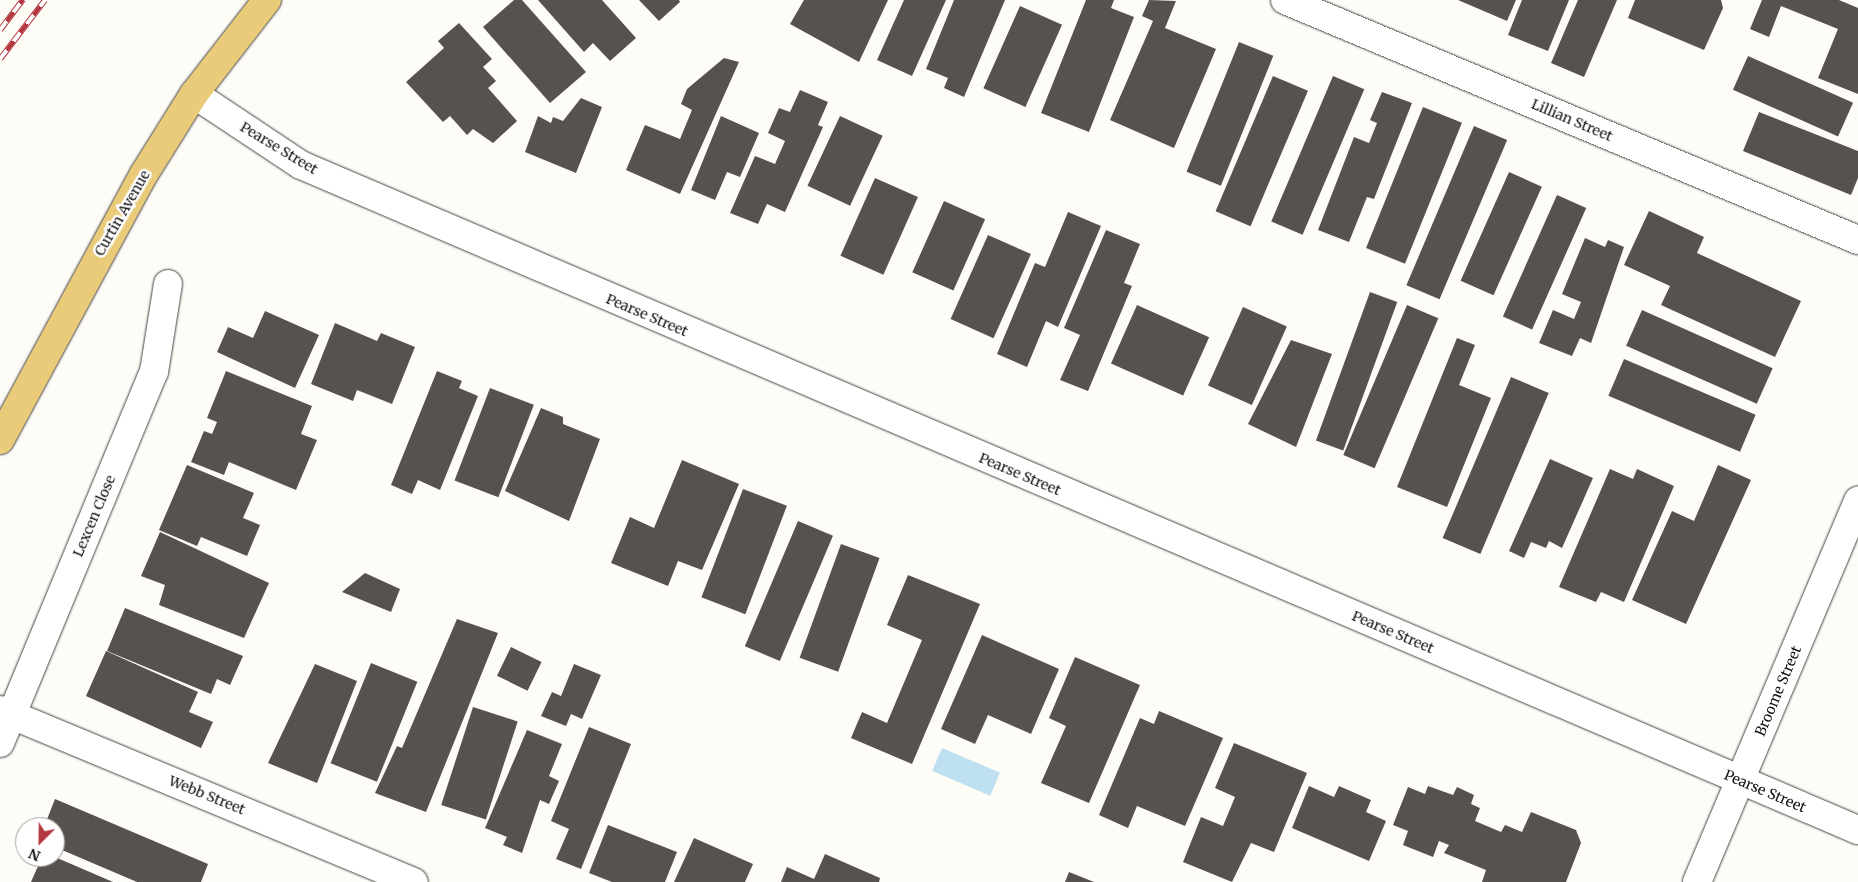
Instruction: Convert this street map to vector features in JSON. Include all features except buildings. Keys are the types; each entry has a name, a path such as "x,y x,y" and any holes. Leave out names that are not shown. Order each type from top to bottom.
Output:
{"main road":[{"name":"Curtin Avenue","path":"0,440 93,263 194,94 267,0"}],"street":[{"name":"Lillian Street","path":"1285,0 1858,240"},
{"name":"Pearse Street","path":"194,94 301,165 1858,830"},
{"name":"Lexcen Close","path":"0,742 6,712 154,372 168,284"},
{"name":"Broome Street","path":"1698,882 1858,501"},
{"name":"Webb Street","path":"6,712 414,882"}],"water":[{"path":"942,748 1000,773 990,796 932,771"}],"railway":[{"path":"0,30 23,0"},
{"path":"0,59 45,0"}]}
